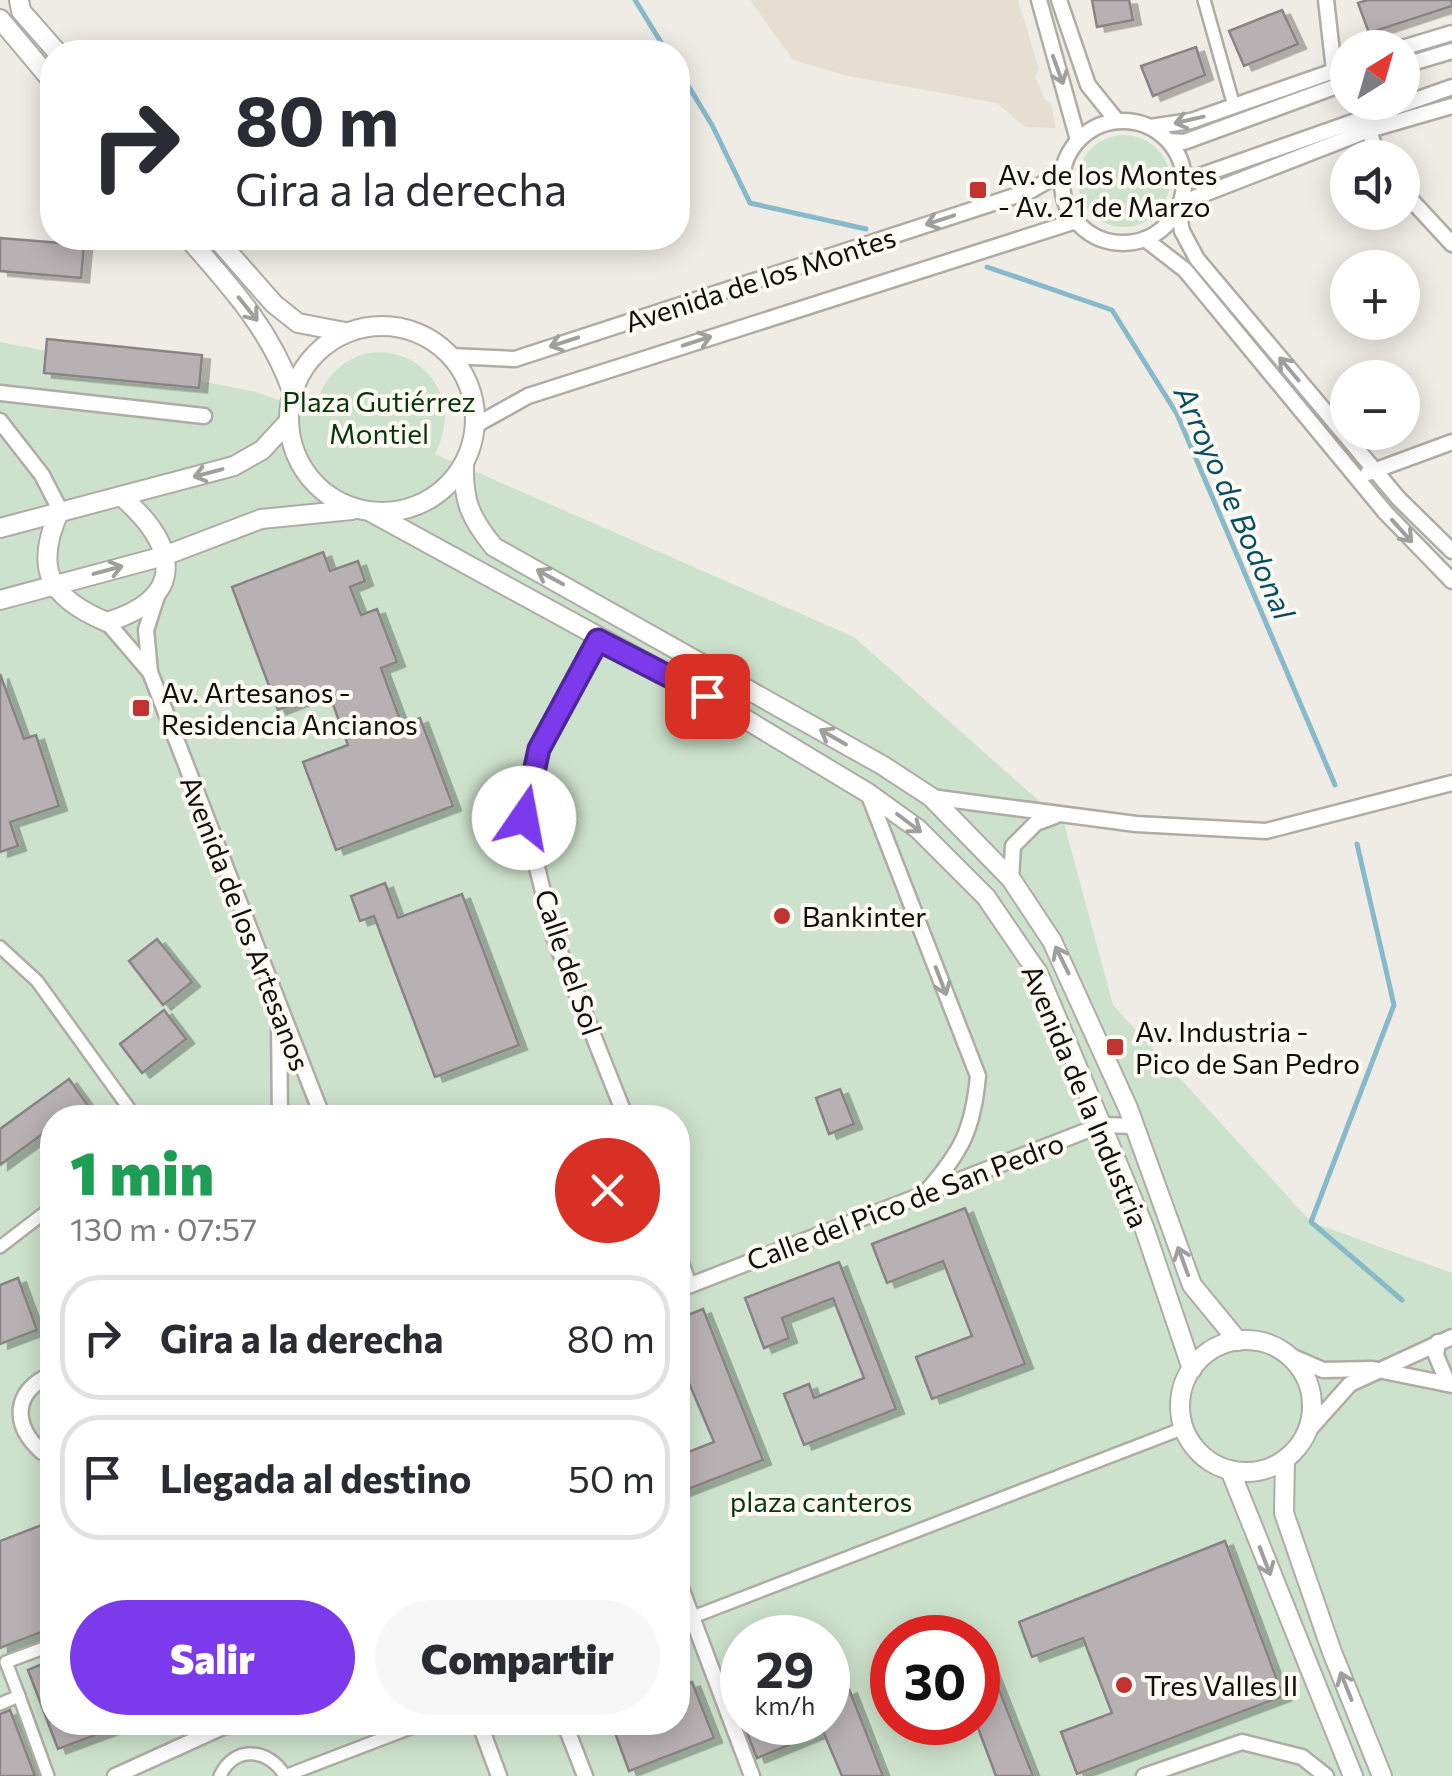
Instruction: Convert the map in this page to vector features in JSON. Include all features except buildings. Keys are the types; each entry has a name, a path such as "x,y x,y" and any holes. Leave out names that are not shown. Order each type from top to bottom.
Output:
{"street":[{"path":"0,10 10,0"},
{"path":"19,0 21,10 47,40"},
{"path":"1039,0 1078,140"},
{"path":"1059,0 1088,85 1117,121"},
{"path":"1204,0 1234,106"},
{"path":"1326,0 1333,30"},
{"path":"0,19 40,66"},
{"path":"1420,43 1452,33"},
{"path":"1420,61 1452,51"},
{"path":"1330,72 1192,121 1150,127 1117,121 1096,127 1078,140 1063,172 1062,190 1076,221 1108,241 1145,239 1158,232 1180,206 1368,130 1452,106"},
{"path":"1184,182 1452,87"},
{"path":"1169,141 1184,142 1330,89"},
{"path":"1150,127 1169,141 1180,160 1184,182 1182,230 1198,259 1374,471 1452,551"},
{"path":"1368,130 1372,140"},
{"name":"Avenida de los Montes","path":"452,356 515,358 1030,191 1063,172"},
{"path":"1420,209 1452,244"},
{"name":"Avenida de los Montes","path":"476,425 528,396 1076,221"},
{"path":"1145,239 1186,270 1357,478 1452,581"},
{"path":"198,250 257,318 280,357 292,391"},
{"path":"227,250 274,304 298,323 344,332"},
{"path":"0,600 164,556 261,519 398,511 424,502 446,487 464,466 476,425 466,376 452,356 429,337 402,327 373,325 344,332 322,346 304,366 292,391 288,422 302,467 326,493 364,510"},
{"path":"0,393 204,416"},
{"path":"0,420 42,475 60,510 46,545 52,585 68,603 107,622 138,613 157,596 166,570 162,542 149,520 121,496"},
{"path":"0,528 234,466 262,450 288,422"},
{"path":"1357,478 1452,442"},
{"name":"Avenida de la Industria","path":"464,466 463,497 470,519 494,546 882,764 931,797 1011,880 1058,951 1134,1126 1192,1285 1238,1340"},
{"name":"Avenida de la Industria","path":"364,510 707,696 868,793 918,829 986,896 1038,973 1144,1227 1192,1368"},
{"name":"Avenida de los Artesanos","path":"157,596 146,630 150,672 317,1105"},
{"name":"Avenida de los Artesanos","path":"107,622 150,672"},
{"name":"Calle del Sol","path":"598,640 539,749 524,818 554,937 621,1105"},
{"path":"931,797 1136,824 1266,831 1452,783"},
{"path":"868,793 978,1076 974,1122 954,1160 926,1193"},
{"path":"1011,880 1013,846 1036,823 1060,814"},
{"path":"0,947 37,981 127,1105"},
{"path":"278,1008 280,1105"},
{"name":"Calle del Pico de San Pedro","path":"690,1284 1102,1125 1134,1126"},
{"path":"0,1247 40,1216"},
{"path":"1445,1340 1373,1369 1337,1395 1285,1460 1268,1468 1230,1470 1202,1455 1184,1428 1181,1397 1192,1368 1204,1355 1238,1340 1255,1340 1323,1370 1373,1369 1450,1385"},
{"path":"1445,1340 1436,1355 1450,1385"},
{"path":"1286,1354 1301,1369 1310,1389 1308,1431"},
{"path":"40,1384 25,1396 18,1417 24,1436 40,1450"},
{"path":"690,1618 1184,1428"},
{"path":"1285,1460 1284,1513 1382,1776"},
{"path":"1230,1470 1353,1776"},
{"path":"690,1637 752,1776"},
{"path":"40,1649 6,1662 48,1776"},
{"path":"0,1704 19,1696"},
{"path":"115,1776 205,1735"},
{"path":"220,1776 230,1760 250,1753 272,1759 285,1776 392,1735"},
{"path":"484,1735 499,1776"},
{"path":"569,1735 585,1776"},
{"path":"1144,1776 1242,1742 1302,1758 1326,1776"}],"shaded area":[{"path":"750,0 1018,0 1039,69 1035,76 1045,100 1051,103 1056,128 1025,127 997,103 848,76 793,60"}],"green space":[{"path":"1124,135 1142,138 1157,148 1167,163 1167,199 1157,214 1142,224 1124,227 1106,224 1091,214 1081,199 1078,181 1081,163 1091,148 1106,138"},
{"path":"0,342 256,392 313,412 329,378 352,359 378,352 404,357 425,371 440,393 445,421 435,454 854,637 1064,823 1113,1005 1311,1222 1452,1273 1452,1776 0,1776"}],"waterway":[{"name":"Arroyo de Bodonal","path":"635,0 660,40"},
{"name":"Arroyo de Bodonal","path":"690,89 750,203 866,229"},
{"name":"Arroyo de Bodonal","path":"987,267 1112,310 1177,414 1335,785"},
{"name":"Arroyo de Bodonal","path":"1357,844 1394,1005 1311,1222 1402,1300"}],"place":[{"name":"Av. de los Montes - Av. 21 de Marzo","path":"978,190"},
{"name":"Av. Artesanos - Residencia Ancianos","path":"141,708"},
{"name":"Bankinter","path":"782,916"},
{"name":"Av. Industria - Pico de San Pedro","path":"1115,1047"},
{"name":"Tres Valles II","path":"1124,1685"}],"route":[{"path":"524,818 539,749 598,640 707,696"}],"park label":[{"name":"Plaza Gutiérrez Montiel","path":"379,417"},
{"name":"plaza canteros","path":"821,1501"}]}
